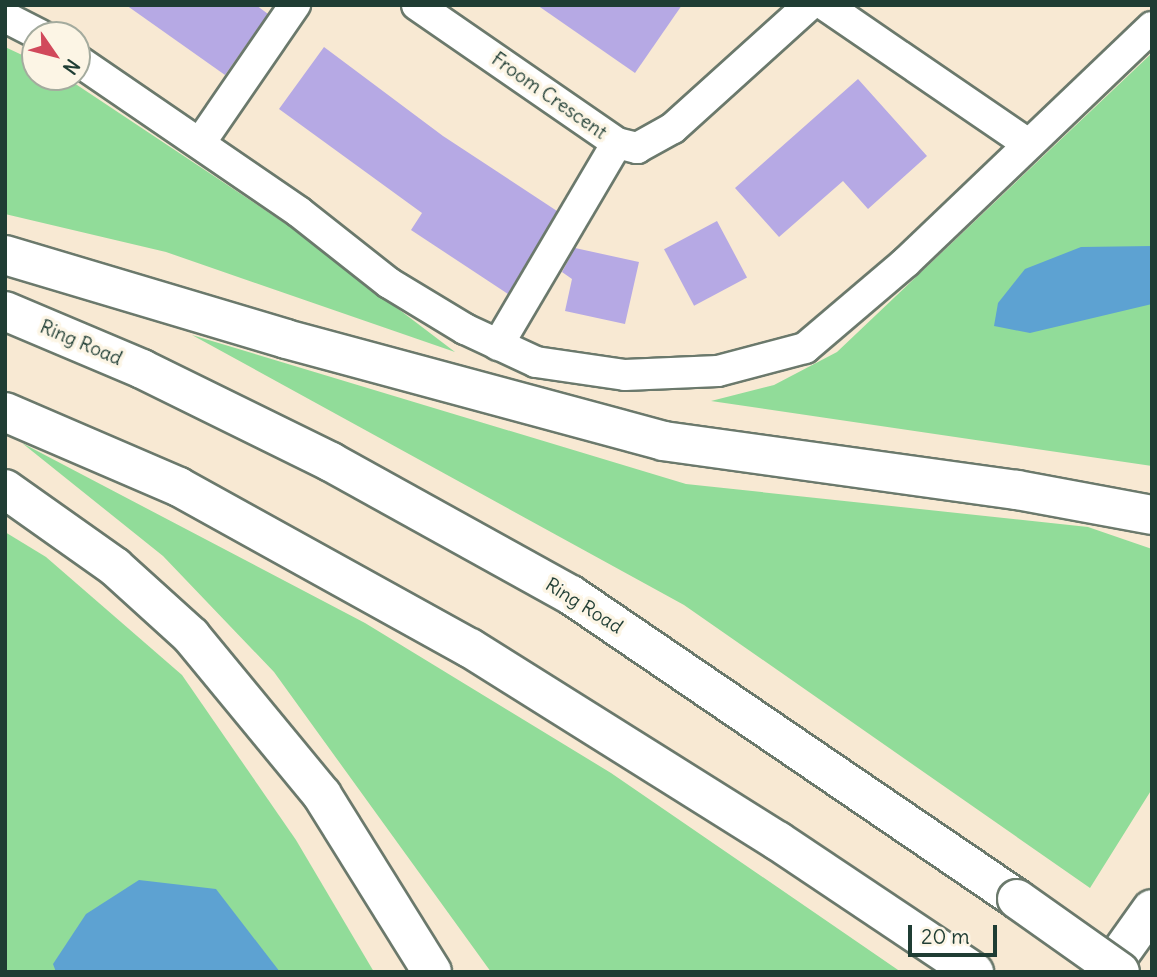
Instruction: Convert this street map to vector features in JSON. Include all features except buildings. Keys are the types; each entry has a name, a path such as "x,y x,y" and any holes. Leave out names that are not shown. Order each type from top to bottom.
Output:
{"highway":[{"path":"5,255 286,338 663,441 1017,490 1152,515"},
{"name":"Ring Road","path":"5,311 142,369 331,462 571,595 1120,972"},
{"path":"5,412 179,488 470,648 778,841 973,971"},
{"path":"5,489 115,567 191,636 322,795 432,972"},
{"path":"1107,972 1152,909"}],"street":[{"path":"200,143 295,5"},
{"name":"Froom Crescent","path":"417,5 617,143 638,148 673,128 809,5"},
{"path":"825,5 1028,144"},
{"path":"5,18 21,26"},
{"path":"91,69 299,212 389,283 498,345 536,362 625,375 718,371 805,348 906,262 1152,27"},
{"path":"498,345 617,143"}],"green space":[{"path":"5,47 21,54 21,91 86,91 289,226 455,352 166,252 5,214"},
{"path":"1152,53 1152,466 711,401 774,385 837,352"},
{"path":"192,335 686,484 1088,527 1152,549 1152,789 1090,888 684,605"},
{"path":"22,443 365,623 611,773 901,972 491,972 274,672 163,556"},
{"path":"5,532 46,557 182,675 296,840 374,972 5,972"}],"water":[{"path":"1152,246 1152,304 1030,333 994,326 998,303 1025,269 1081,247"},
{"path":"139,880 216,889 280,972 56,972 53,964 86,914"}]}
